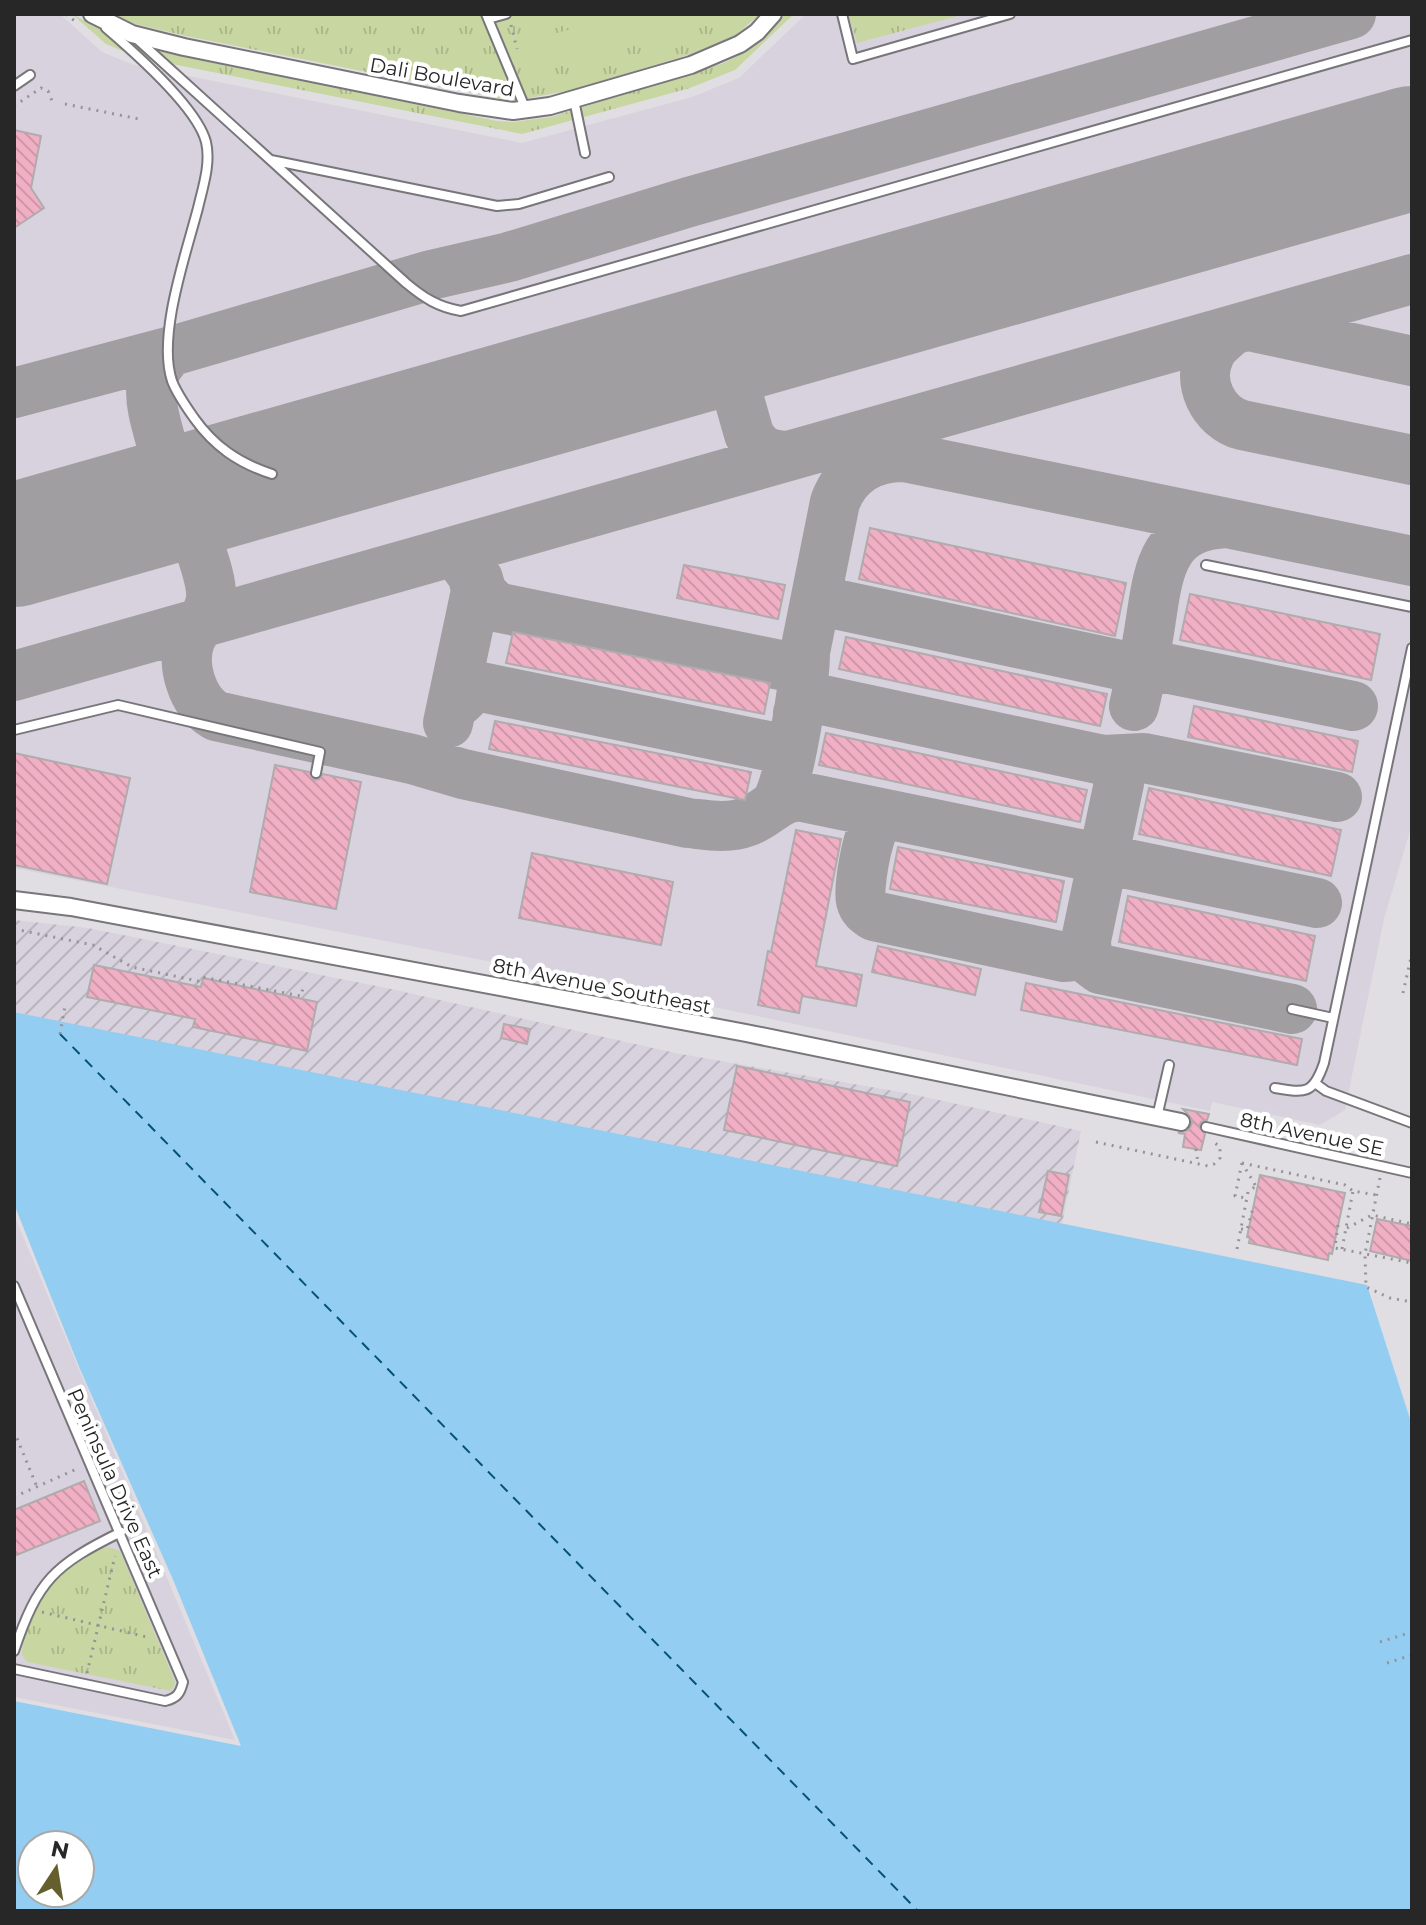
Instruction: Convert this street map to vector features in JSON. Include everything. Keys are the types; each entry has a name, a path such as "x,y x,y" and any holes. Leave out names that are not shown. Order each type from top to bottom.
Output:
{"street":[{"name":"Dali Boulevard","path":"91,14 132,34 499,111 527,110 574,100 718,54 757,32 773,14"},
{"name":"8th Avenue Southeast","path":"14,900 71,907 746,1033 1181,1122"}],"lane":[{"path":"91,14 145,64 200,126 206,144 207,163 170,322 172,381 208,438 233,456 272,474"},
{"path":"507,14 487,16 527,110"},
{"path":"842,14 853,59 1010,14"},
{"path":"132,34 427,300 461,311 1412,40"},
{"path":"14,86 30,75"},
{"path":"574,100 585,153"},
{"path":"271,159 497,206 519,204 609,177"},
{"path":"1206,565 1412,607"},
{"path":"1275,1088 1299,1092 1311,1089 1324,1063 1412,648"},
{"path":"14,730 118,705 320,752 316,773"},
{"path":"1292,1009 1333,1018"},
{"path":"1157,1117 1169,1065"},
{"path":"1315,1083 1326,1091 1412,1123"},
{"name":"8th Avenue SE","path":"1206,1127 1412,1173"},
{"name":"Peninsula Drive East","path":"14,1286 183,1682 181,1693 175,1699 165,1701 85,1684"},
{"path":"14,1651 39,1590 63,1564 121,1532"},
{"path":"14,1669 85,1684"}],"path":[{"path":"507,14 521,61"},
{"path":"14,106 41,88 48,91 52,101"},
{"path":"65,104 139,119"},
{"path":"14,929 93,945 132,967 198,981 202,977 301,996 304,984"},
{"path":"1403,993 1412,953"},
{"path":"60,1034 65,1006"},
{"path":"1096,1142 1198,1164 1214,1164 1220,1158 1220,1147 1210,1141"},
{"path":"1196,1149 1198,1164"},
{"path":"1242,1163 1345,1185 1353,1191 1376,1195"},
{"path":"1242,1163 1235,1196 1247,1198"},
{"path":"1237,1249 1247,1198 1250,1189 1257,1188 1242,1163"},
{"path":"1382,1166 1365,1254 1366,1287 1390,1298 1412,1302"},
{"path":"1288,1181 1290,1174"},
{"path":"1317,1187 1318,1179"},
{"path":"1342,1249 1353,1191"},
{"path":"1342,1206 1349,1207"},
{"path":"1241,1229 1247,1230 1253,1208"},
{"path":"1347,1228 1372,1215 1412,1224"},
{"path":"1338,1225 1335,1248 1412,1263"},
{"path":"14,1431 37,1487"},
{"path":"14,1497 90,1464"},
{"path":"85,1684 121,1532"},
{"path":"30,1609 167,1641"},
{"path":"1380,1642 1412,1632"},
{"path":"1387,1663 1412,1655"}],"shaded area":[{"path":"14,14 60,14 102,52 134,65 522,143 692,97 739,78 806,14 1412,14 1412,824 1384,919 1345,1110 1320,1125 1212,1102 1210,1111 594,982 14,868"},
{"path":"14,920 88,928 391,989 675,1053 911,1094 1081,1131 1059,1239 14,1012"},
{"path":"14,1215 220,1704 235,1740 14,1697"}],"green space":[{"path":"72,14 129,45 513,122 551,117 721,64 756,44 785,14 794,14 735,70 690,88 522,134 137,57 106,44"},
{"path":"114,14 760,14 736,35 688,55 572,90 513,101 186,36 135,24"},
{"path":"625,14 718,14 690,28 530,72 518,44"},
{"path":"848,14 965,14 857,43"},
{"path":"109,1547 120,1551 174,1679 171,1691 27,1662 22,1655 30,1619 48,1586 74,1561"}],"water":[{"path":"14,1012 1367,1285 1412,1425 1412,1911 14,1911 14,1701 241,1746 174,1582 80,1369 14,1204"}],"building":[{"path":"14,130 41,136 31,188 44,208 14,228"},
{"path":"870,528 1126,583 1115,636 859,579"},
{"path":"684,565 785,585 778,619 677,598"},
{"path":"1190,594 1380,634 1371,680 1180,640"},
{"path":"513,632 770,683 764,714 506,663"},
{"path":"846,637 1107,694 1100,726 839,669"},
{"path":"1194,706 1358,741 1352,772 1188,737"},
{"path":"495,721 751,772 745,800 489,749"},
{"path":"826,733 1087,790 1080,822 819,765"},
{"path":"14,753 130,778 107,884 14,865"},
{"path":"275,765 309,772 314,780 323,774 361,782 336,909 250,892"},
{"path":"1149,788 1341,830 1331,876 1139,834"},
{"path":"796,830 841,839 816,966 862,975 856,1006 802,996 799,1013 758,1005"},
{"path":"898,847 1064,881 1056,922 890,889"},
{"path":"532,853 673,882 661,945 519,918"},
{"path":"1128,896 1315,936 1306,981 1119,942"},
{"path":"878,946 981,969 975,995 872,972"},
{"path":"94,965 201,987 203,978 317,1002 307,1051 193,1027 195,1019 87,997"},
{"path":"1026,983 1302,1039 1297,1065 1021,1010"},
{"path":"504,1024 530,1029 527,1044 501,1038"},
{"path":"737,1066 910,1102 897,1166 724,1130"},
{"path":"1183,1109 1209,1114 1199,1126 1205,1134 1201,1150 1183,1147 1185,1134 1178,1133 1189,1130 1192,1123"},
{"path":"1048,1171 1069,1175 1061,1216 1039,1212"},
{"path":"1260,1175 1345,1193 1332,1254 1329,1253 1328,1260 1249,1243 1250,1238 1247,1237"},
{"path":"1377,1219 1412,1226 1412,1261 1370,1251"},
{"path":"84,1481 100,1521 14,1556 14,1510"}],"ferry route":[{"path":"60,1034 918,1911"}],"taxiway":[{"path":"14,393 172,351 431,275 509,257 689,202 1351,14"},
{"path":"14,676 1412,279"},
{"path":"1254,327 1412,361"},
{"path":"690,354 718,359 731,371 732,362 740,349 777,329"},
{"path":"1231,331 1212,350 1205,376 1206,387 1215,406 1232,421 1412,460"},
{"path":"161,442 152,405 152,382 162,361 172,351"},
{"path":"731,371 749,434 756,445 776,455 788,456"},
{"path":"138,510 158,479 161,442 189,475 208,483 232,484"},
{"path":"846,445 1412,561"},
{"path":"776,803 791,753 800,706 805,652 835,502 847,481 863,467 883,459 906,457"},
{"path":"1134,706 1155,592 1166,558 1174,544 1187,534 1204,526 1227,523"},
{"path":"192,525 207,572 211,599 206,615 191,638 188,670 200,702 216,716 688,823 717,826 739,824 754,819 787,799 803,797 1317,903"},
{"path":"448,723 476,591 473,576 465,565"},
{"path":"478,579 482,593 496,607 785,666 796,663 805,652"},
{"path":"820,582 823,595 835,604 1120,665 1134,673 1138,687"},
{"path":"1120,665 1165,668 1353,706"},
{"path":"452,706 472,690 481,687 773,747 783,746 793,735"},
{"path":"798,713 804,703 818,699 1103,760 1144,758 1337,797"},
{"path":"1103,760 1116,770 1119,783 1086,940 1087,959 1100,969 1292,1009"},
{"path":"893,816 876,824 864,862 861,901 874,916 1064,957 1078,953 1086,940"}],"runway":[{"path":"14,545 1412,148"}]}
